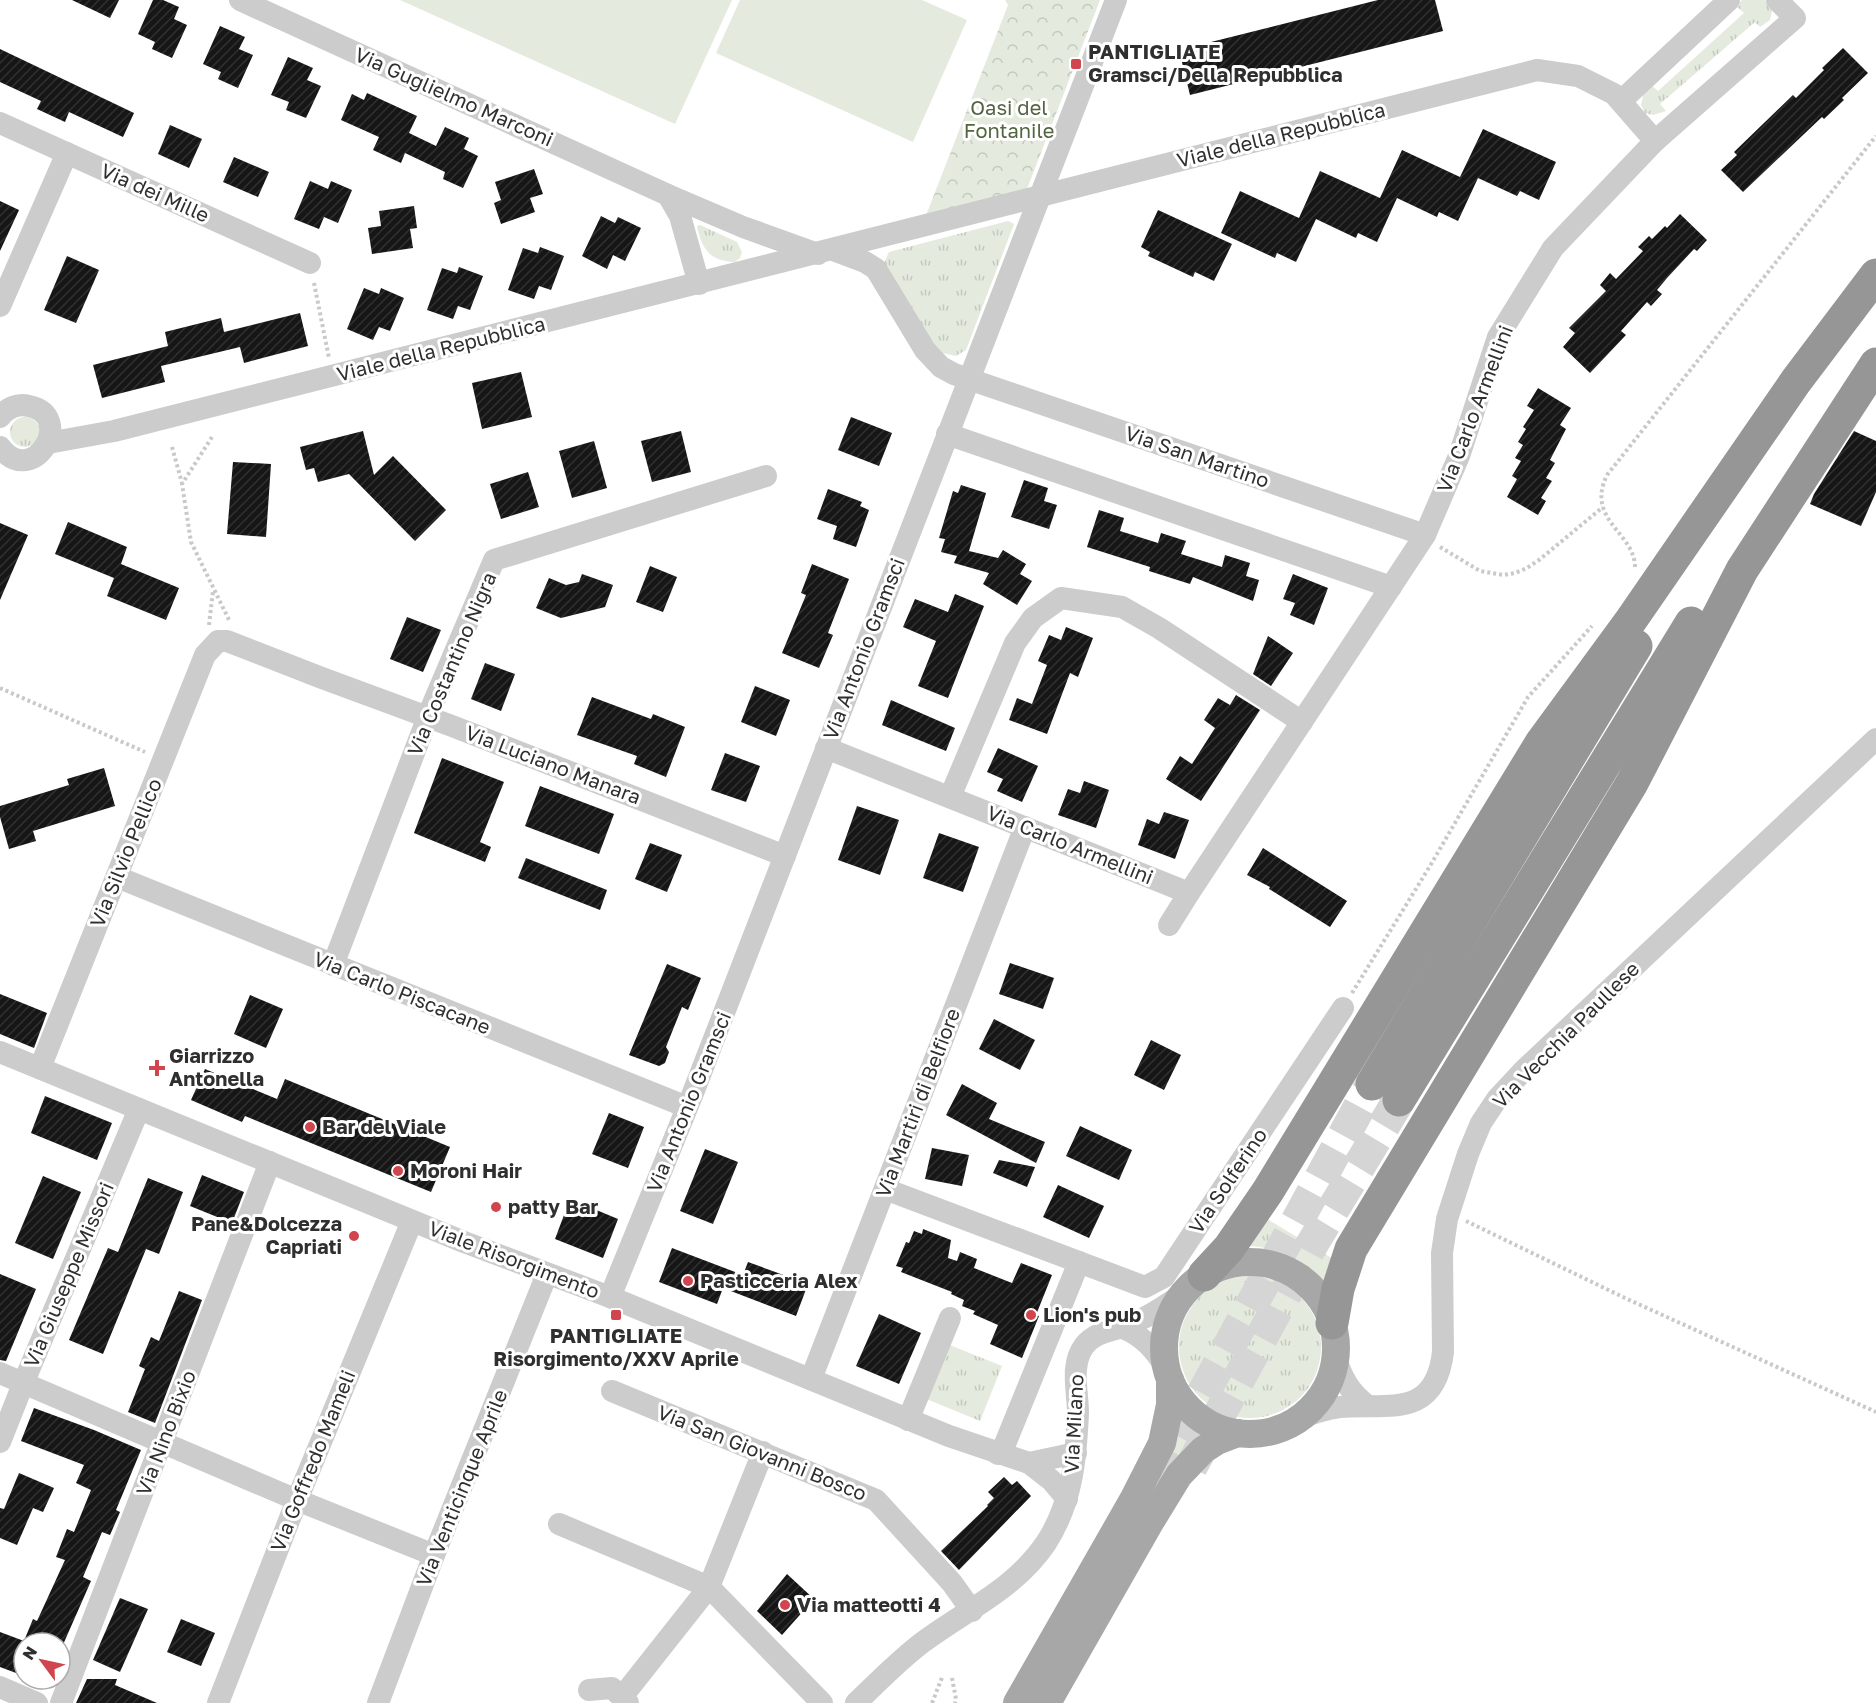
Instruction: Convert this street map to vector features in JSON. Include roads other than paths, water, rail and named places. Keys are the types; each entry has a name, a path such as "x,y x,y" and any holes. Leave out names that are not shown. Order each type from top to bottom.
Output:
{"highway":[{"path":"1195,1283 1229,1248 1268,1191 1541,743 1629,623 1796,381 1876,275"},
{"path":"1876,280 1742,479 1609,688 1385,1092 1740,541 1876,338"},
{"path":"1332,1323 1338,1289 1351,1249 1632,783 1742,570 1876,364"}],"main road":[{"path":"1017,1703 1133,1500 1158,1451 1167,1425 1171,1395 1168,1374 1164,1343 1167,1325 1175,1305 1195,1283 1226,1265 1247,1262 1267,1264 1282,1268 1312,1288 1324,1305 1332,1323 1335,1355 1330,1378 1322,1394 1295,1420 1270,1431 1251,1434 1216,1427 1197,1416 1182,1400 1168,1374"},
{"path":"1047,1703 1179,1475 1203,1450 1217,1441 1238,1433"}],"street":[{"name":"Via Guglielmo Marconi","path":"240,0 668,195 743,227 825,252"},
{"name":"Via Antonio Gramsci","path":"610,1297 785,856 1116,0"},
{"path":"1621,101 1729,0"},
{"name":"Via Carlo Armellini","path":"1169,925 1425,535 1459,456 1498,337 1553,248 1655,141 1795,18 1777,0"},
{"name":"Viale della Repubblica","path":"48,442 114,431 1537,70 1578,76 1614,94 1655,141"},
{"name":"Via dei Mille","path":"0,123 310,263"},
{"path":"0,306 67,153"},
{"path":"668,195 680,216 699,284"},
{"path":"743,227 754,244 752,263 746,272"},
{"path":"876,269 876,259 885,237"},
{"path":"825,252 865,262 876,269 932,358 948,371 970,380"},
{"name":"Via San Martino","path":"970,380 1425,535"},
{"path":"0,447 11,457 29,459 44,450 48,442 50,425 40,410 23,405 2,408"},
{"path":"947,434 1391,587"},
{"name":"Via Costantino Nigra","path":"333,965 428,717 494,561 766,476"},
{"path":"950,797 1015,642 1034,618 1061,598 1122,608 1159,628 1302,722"},
{"name":"Via Luciano Manara","path":"218,641 227,641 428,717 785,856"},
{"name":"Via Silvio Pellico","path":"40,1068 205,655 218,641"},
{"name":"Via Vecchia Paullese","path":"1295,1420 1337,1407 1394,1407 1413,1402 1425,1393 1438,1374 1442,1360 1443,1236 1474,1138 1490,1109 1502,1093 1876,739"},
{"name":"Via Carlo Armellini","path":"826,748 1189,893"},
{"name":"Via Martiri di Belfiore","path":"811,1379 1026,826"},
{"name":"Via Carlo Piscacane","path":"117,877 687,1107"},
{"name":"Via Solferino","path":"885,1189 1144,1287 1164,1277 1343,1008"},
{"name":"Viale Risorgimento","path":"0,1052 412,1221 610,1297 908,1420 998,1454 1029,1462 1051,1480 1067,1499"},
{"name":"Via Giuseppe Missori","path":"0,1442 139,1109"},
{"name":"Via Nino Bixio","path":"61,1703 270,1162"},
{"name":"Via Goffredo Mameli","path":"218,1703 297,1500 412,1221"},
{"path":"998,1454 1005,1444 1079,1262"},
{"name":"Via Venticinque Aprile","path":"378,1703 434,1555 548,1274"},
{"name":"Via Milano","path":"856,1703 924,1641 972,1611 1008,1585 1024,1570 1054,1529 1067,1499 1076,1453 1078,1409 1076,1381 1079,1355 1099,1333 1123,1328 1160,1310 1195,1283"},
{"path":"908,1420 950,1318"},
{"path":"1123,1328 1146,1342 1168,1374"},
{"path":"1335,1355 1348,1386 1368,1406"},
{"path":"0,1373 297,1500 434,1555"},
{"name":"Via San Giovanni Bosco","path":"612,1391 876,1500 952,1583 972,1611"},
{"path":"589,1689 612,1688 625,1700 709,1587 763,1452"},
{"name":"Viale Risorgimento","path":"1029,1462 1076,1453"},
{"path":"558,1524 709,1587 822,1703"},
{"path":"0,1687 37,1703"}],"tunnel":[{"path":"1156,1480 1372,1084"},
{"path":"1191,1467 1311,1246 1399,1100"}],"place":[{"name":"PANTIGLIATE Gramsci/Della Repubblica","path":"1076,64"},
{"name":"Giarrizzo Antonella","path":"157,1068"},
{"name":"Bar del Viale","path":"310,1127"},
{"name":"Moroni Hair","path":"398,1171"},
{"name":"patty Bar","path":"496,1207"},
{"name":"Pane&Dolcezza Capriati","path":"354,1236"},
{"name":"Pasticceria Alex","path":"688,1281"},
{"name":"PANTIGLIATE Risorgimento/XXV Aprile","path":"616,1315"},
{"name":"Lion's pub","path":"1031,1315"},
{"name":"Via matteotti 4","path":"785,1605"}],"park label":[{"name":"Oasi del Fontanile","path":"1009,120"}]}
